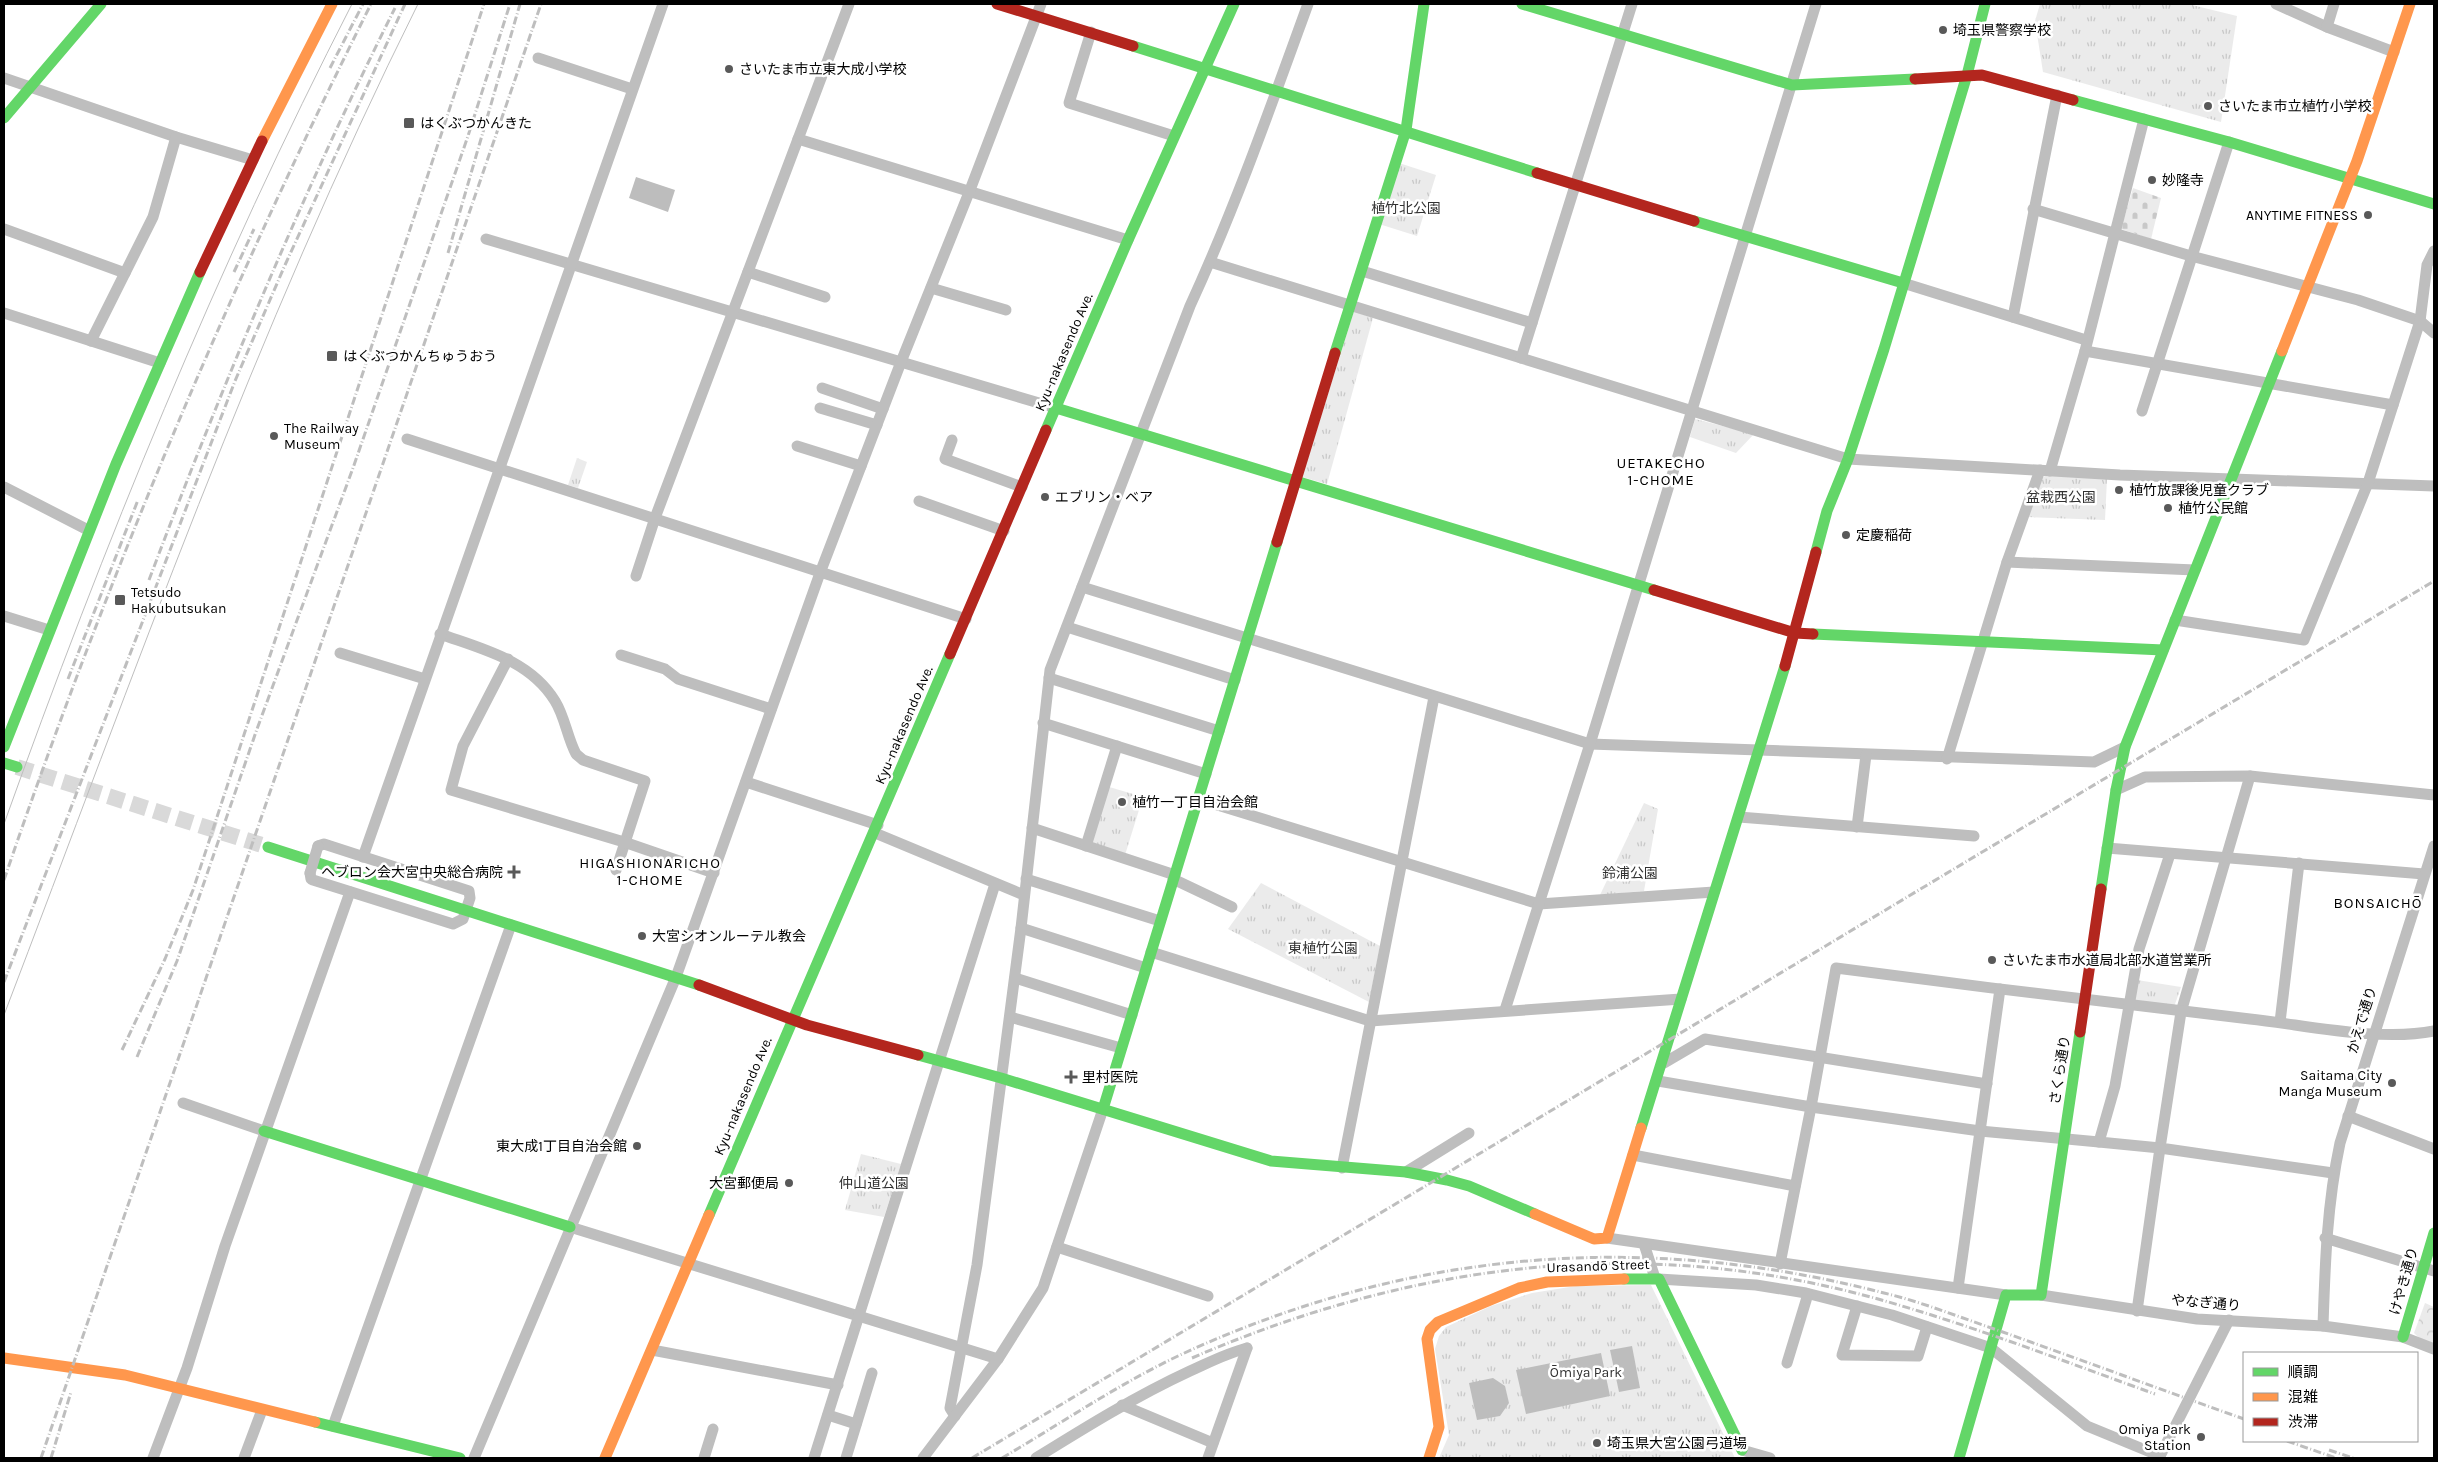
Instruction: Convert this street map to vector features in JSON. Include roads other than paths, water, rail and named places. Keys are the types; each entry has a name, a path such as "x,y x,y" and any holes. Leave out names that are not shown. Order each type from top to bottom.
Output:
{"main road":[{"path":"4,118 101,4"},
{"path":"4,747 88,530 160,363 253,160 331,4"},
{"path":"997,4 1406,130 1575,185 1903,283"},
{"name":"Kyu-nakasendo Ave.","path":"605,1458 1128,240 1234,4"},
{"path":"1103,1109 1350,305 1406,130 1424,4"},
{"path":"1522,4 1792,85 1982,75 2229,142 2350,177 2434,204"},
{"path":"268,847 466,909 676,978 792,1019 1001,1078 1271,1161 1406,1172 1468,1186 1594,1239 1607,1238 1664,1062 1681,999 1759,751 1794,634 1827,511 1848,459 1884,349 1967,75 1985,4"},
{"name":"さくら通り","path":"2041,1296 2087,998 2107,848 2125,747 2350,177 2410,4"},
{"path":"1056,408 1297,480 1794,634 2163,650"},
{"path":"4,763 17,767"},
{"path":"264,1131 570,1227"},
{"name":"けやき通り","path":"2403,1337 2429,1269 2434,1233"},
{"name":"Urasandō Street","path":"1429,1458 1437,1439 1439,1427 1427,1339 1430,1330 1438,1322 1504,1294 1547,1282 1657,1278 1744,1454"},
{"name":"やなぎ通り","path":"2006,1296 2022,1294 2041,1296"},
{"path":"1959,1458 2006,1296"},
{"path":"4,1358 86,1368 180,1388 460,1458"}],"street":[{"path":"363,857 663,4"},
{"path":"636,576 654,518 734,313 850,4"},
{"path":"474,1458 676,978 820,572 900,362 970,190 1041,4"},
{"path":"955,1416 950,1408 976,1265 1010,1017 1049,678 1141,433 1277,90 1308,4"},
{"path":"1522,358 1632,4"},
{"path":"1505,1010 1590,744 1690,410 1816,4"},
{"path":"2276,4 2327,27 2394,52"},
{"path":"2327,27 2334,4"},
{"path":"1091,32 1069,103 1174,136"},
{"path":"538,58 632,89"},
{"path":"4,78 176,137 253,160"},
{"path":"2013,317 2057,95"},
{"path":"1947,759 2007,562 2045,470 2085,345 2144,119"},
{"path":"91,341 153,217 176,137"},
{"path":"798,139 970,190 1128,240"},
{"path":"2142,411 2229,142"},
{"path":"2033,209 2191,256 2306,286 2420,321 2434,333"},
{"path":"4,229 125,273"},
{"path":"486,239 1056,408"},
{"path":"2175,620 2304,640 2368,483 2420,321 2427,265 2434,251"},
{"path":"1210,262 1848,459 2045,470 2434,486"},
{"path":"1362,271 1532,323"},
{"path":"748,272 825,297"},
{"path":"1903,283 2013,317 2085,345 2158,363 2393,405"},
{"path":"931,288 1006,310"},
{"path":"5,314 160,363"},
{"path":"822,388 883,408"},
{"path":"820,408 877,425"},
{"path":"407,439 966,619"},
{"path":"952,440 945,459 1022,487"},
{"path":"797,446 861,466"},
{"path":"4,487 88,530"},
{"path":"919,501 1004,531"},
{"path":"2007,562 2195,570"},
{"path":"1082,588 1590,744 1947,759 2094,762 2125,747"},
{"path":"4,616 49,630"},
{"path":"1067,627 1235,680"},
{"path":"440,634 508,659 524,668 554,699 576,754 583,760 645,781 616,870"},
{"path":"340,653 425,679"},
{"path":"621,655 665,669 678,679 771,709"},
{"path":"508,659 464,746 451,790 624,842 714,873"},
{"path":"1049,678 1219,731"},
{"path":"1342,1168 1434,697"},
{"path":"1043,723 1206,774"},
{"path":"1086,846 1117,746"},
{"path":"1857,827 1866,755"},
{"path":"2116,790 2145,777 2250,776 2434,795"},
{"path":"2137,1311 2181,1012 2250,776"},
{"path":"746,782 876,829 995,884 1024,895"},
{"path":"1198,799 1539,904 1714,892"},
{"path":"1739,817 1974,836"},
{"path":"1032,828 1174,877 1232,907"},
{"path":"324,844 363,857 469,892 470,898 463,918 453,924 310,878 318,846 324,844"},
{"name":"かえで通り","path":"2322,1326 2325,1238 2333,1173 2348,1116 2434,846"},
{"path":"2107,848 2424,874"},
{"path":"2099,1142 2115,1086 2139,949 2170,854"},
{"path":"2280,1022 2299,863"},
{"path":"1026,879 1160,922"},
{"path":"814,1458 995,884"},
{"path":"153,1458 180,1388 264,1131 350,892"},
{"path":"333,1426 510,925"},
{"path":"1021,928 1146,968"},
{"path":"1151,952 1370,1021 1681,999"},
{"path":"1780,1264 1836,968 2087,998 2129,1006 2374,1033 2417,1034 2434,1031"},
{"path":"1015,978 1132,1015"},
{"path":"1958,1288 2000,989"},
{"path":"1010,1017 1121,1048"},
{"path":"1664,1062 1705,1039 1820,1059 1987,1084"},
{"path":"1658,1081 1811,1107 1980,1131 2160,1148 2333,1173"},
{"path":"183,1103 264,1131"},
{"path":"924,1458 998,1359 1035,1304 1057,1248 1103,1109"},
{"path":"2348,1116 2434,1149"},
{"path":"1406,1172 1469,1133"},
{"path":"1633,1155 1795,1186"},
{"path":"570,1227 998,1359"},
{"path":"1607,1238 2006,1296"},
{"path":"2325,1238 2429,1269"},
{"path":"1644,1244 1657,1278 1756,1285 1808,1294 1856,1306 1991,1348 2087,1426 2159,1457 2229,1320"},
{"path":"1057,1248 1208,1296"},
{"path":"1787,1363 1808,1294"},
{"name":"やなぎ通り","path":"2041,1296 2197,1319 2322,1326 2403,1337 2434,1349"},
{"path":"1856,1306 1842,1355 1918,1356 1927,1327"},
{"path":"1036,1458 1122,1405 1208,1362 1247,1348 1208,1458"},
{"path":"652,1350 838,1385"},
{"path":"846,1458 872,1373"},
{"path":"1122,1405 1213,1443"},
{"path":"244,1458 262,1410"},
{"path":"828,1414 856,1424"},
{"path":"704,1458 713,1429"},
{"path":"1744,1454 1770,1458"}],"tunnel":[{"path":"17,767 268,847"}],"tram line":[{"path":"4,824 81,615 122,511 208,306 302,104 352,4"},
{"path":"4,1015 149,632 250,378 303,252 359,127 418,4"}],"railway":[{"path":"330,68 363,4"},
{"path":"4,880 84,656 172,436 268,218 371,4"},
{"path":"4,982 235,381 285,265 405,4"},
{"path":"122,1050 165,959 193,890 484,4"},
{"path":"137,1057 177,961 257,729 353,468 468,136 510,4"},
{"path":"448,253 520,4"},
{"path":"41,1458 541,4"},
{"path":"149,580 205,435 264,291 328,149 395,8"},
{"path":"234,272 254,229"},
{"path":"68,679 138,500"},
{"path":"972,1458 2434,581"},
{"path":"1002,1458 1155,1367 1264,1320 1350,1293 1437,1273 1525,1261 1614,1257 1704,1261 1793,1273 1884,1293 1955,1315 2243,1419"},
{"path":"1192,1358 1276,1325 1361,1299 1447,1279 1534,1268 1621,1264 1708,1268 1796,1280 1885,1301 1987,1333 2155,1394"},
{"path":"51,1458 71,1392"},
{"path":"2290,1442 2336,1458"},
{"path":"2329,1450 2353,1458"}],"place":[{"name":"埼玉県警察学校","path":"1943,30"},
{"name":"さいたま市立東大成小学校","path":"729,69"},
{"name":"さいたま市立植竹小学校","path":"2208,106"},
{"name":"はくぶつかんきた","path":"409,123"},
{"name":"妙隆寺","path":"2152,180"},
{"name":"ANYTIME FITNESS","path":"2368,215"},
{"name":"はくぶつかんちゅうおう","path":"332,356"},
{"name":"The Railway Museum","path":"274,436"},
{"name":"植竹放課後児童クラブ","path":"2119,490"},
{"name":"エブリン・ベア","path":"1045,497"},
{"name":"植竹公民館","path":"2168,508"},
{"name":"定慶稲荷","path":"1846,535"},
{"name":"Tetsudo Hakubutsukan","path":"120,600"},
{"name":"植竹一丁目自治会館","path":"1122,802"},
{"name":"ヘブロン会大宮中央総合病院","path":"514,872"},
{"name":"大宮シオンルーテル教会","path":"642,936"},
{"name":"さいたま市水道局北部水道営業所","path":"1992,960"},
{"name":"里村医院","path":"1071,1077"},
{"name":"Saitama City Manga Museum","path":"2392,1083"},
{"name":"東大成1丁目自治会館","path":"637,1146"},
{"name":"大宮郵便局","path":"789,1183"},
{"name":"Omiya Park Station","path":"2201,1437"},
{"name":"埼玉県大宮公園弓道場","path":"1597,1443"}],"district":[{"name":"UETAKECHO 1-CHOME","path":"1661,472"},
{"name":"HIGASHIONARICHO 1-CHOME","path":"650,872"},
{"name":"BONSAICHŌ","path":"2378,903"}],"park label":[{"name":"植竹北公園","path":"1406,208"},
{"name":"盆栽西公園","path":"2061,497"},
{"name":"鈴浦公園","path":"1630,873"},
{"name":"東植竹公園","path":"1323,948"},
{"name":"仲山道公園","path":"874,1183"},
{"name":"Ōmiya Park","path":"1586,1372"}]}
